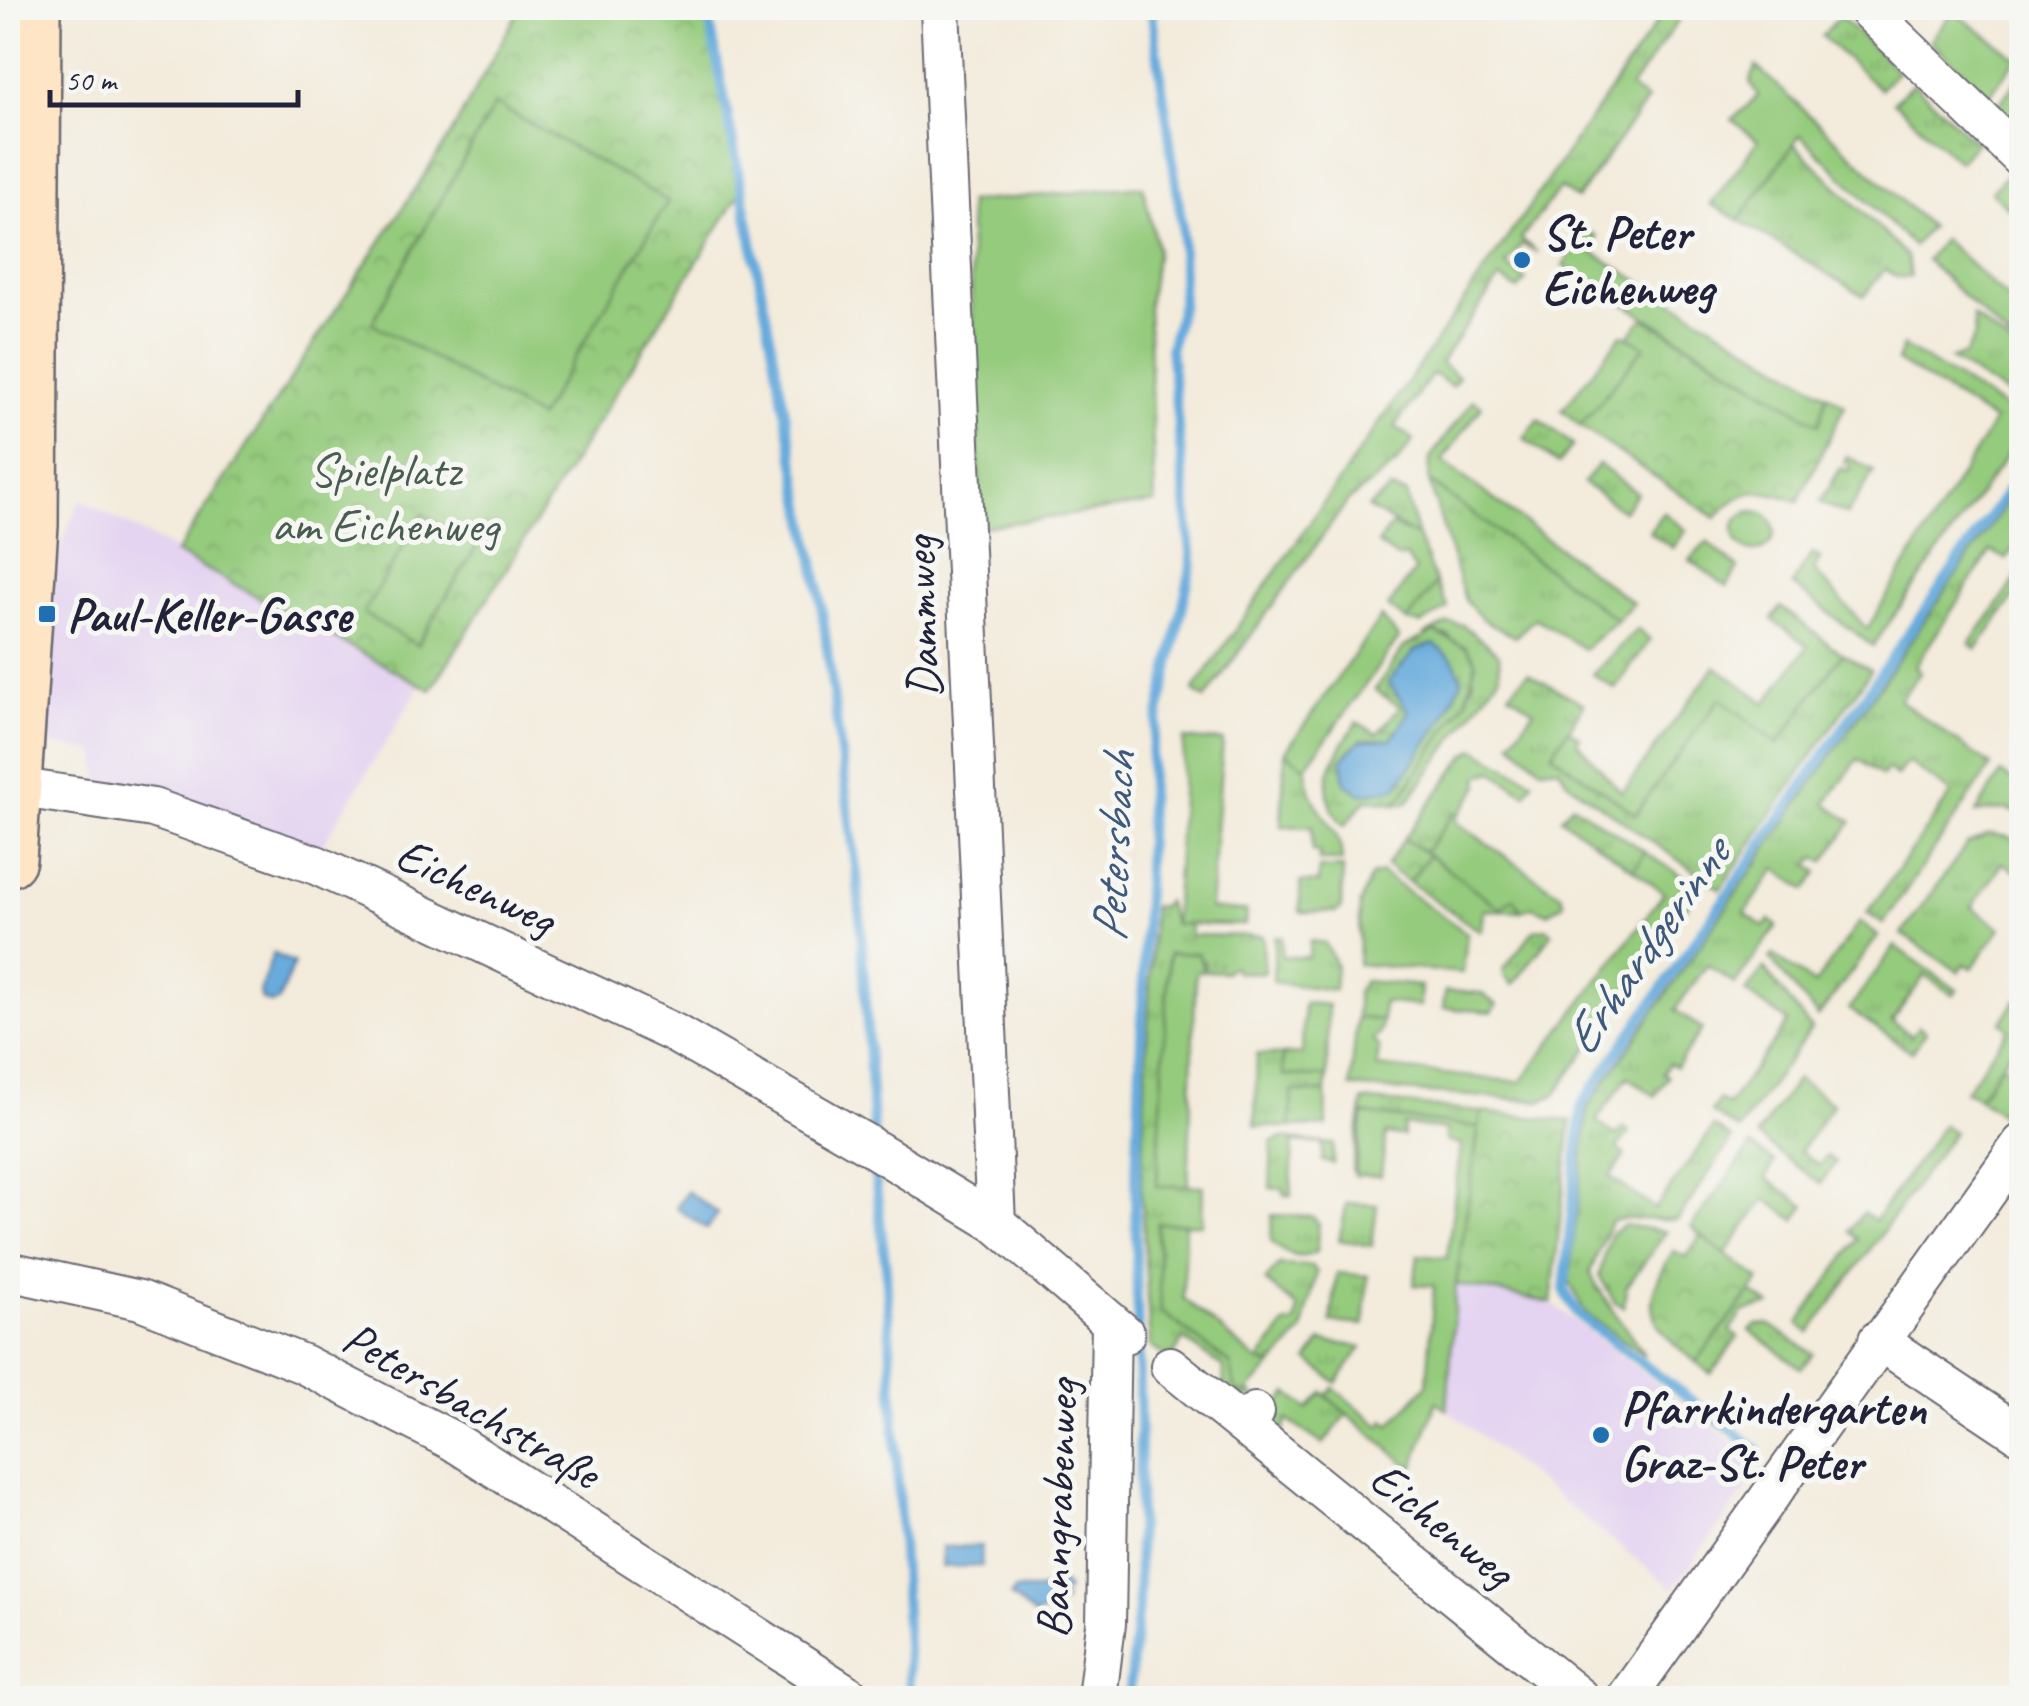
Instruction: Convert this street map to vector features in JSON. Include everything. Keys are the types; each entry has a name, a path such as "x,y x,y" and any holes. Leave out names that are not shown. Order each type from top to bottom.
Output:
{"main road":[{"path":"8,859 16,787 33,8"}],"street":[{"name":"Dammweg","path":"940,8 996,1223"},
{"path":"1866,8 2022,158"},
{"name":"Eichenweg","path":"16,787 153,808 316,865 674,1033 996,1223 1118,1328"},
{"path":"1626,1698 2022,1143"},
{"name":"Petersbachstraße","path":"8,1270 140,1300 303,1364 453,1441 846,1697"},
{"name":"Banngrabenweg","path":"1097,1698 1106,1624 1118,1328"},
{"path":"1878,1340 2021,1434"},
{"name":"Eichenweg","path":"1170,1366 1249,1419 1580,1698"}],"shaded area":[{"path":"80,499 421,685 318,852 215,810 147,794 99,791 96,752 50,744 53,567"},
{"name":"Pfarrkindergarten Graz-St. Peter","path":"1456,1284 1551,1303 1757,1461 1751,1482 1673,1589 1447,1409"}],"green space":[{"name":"Spielplatz am Eichenweg","path":"520,8 707,8 740,193 431,690 176,553 450,136"},
{"path":"1667,8 1687,8 1630,89 1647,100 1577,199 1560,188 1521,239 1538,253 1522,244 1506,265 1526,280 1518,290 1500,278 1440,363 1459,377 1452,386 1433,374 1395,426 1414,440 1396,464 1348,501 1205,699 1193,691"},
{"path":"1953,11 2017,58 1989,96 1930,41"},
{"path":"1840,16 1898,71 1880,89 1822,36"},
{"path":"1756,66 1930,227 1913,246 1800,135 1739,220 1711,204 1758,141 1732,120 1758,96 1750,82"},
{"path":"2021,74 2021,128 1997,107"},
{"path":"1913,83 1976,143 1959,162 1894,102"},
{"path":"495,104 668,201 539,418 372,323"},
{"path":"1794,144 1907,256 1910,277 1897,277 1885,269 1864,296 1739,220"},
{"path":"2006,175 2021,189 2021,220 1991,192"},
{"path":"1143,186 1157,249 1148,305 1155,503 981,527 968,202"},
{"path":"1586,231 1597,237 1590,251 1827,394 1819,424 1563,266"},
{"path":"1943,239 2021,311 2021,351 1926,260"},
{"path":"1973,316 2021,354 2021,403 1950,359 1965,355 1975,336"},
{"path":"1644,318 1818,423 1827,394 1845,405 1798,501 1753,493 1735,500 1716,518 1580,426 1644,347 1628,337"},
{"path":"1622,334 1645,346 1580,426 1562,410"},
{"path":"1903,346 2021,418 2021,435 1873,646 1792,585 1812,553 1820,558 1814,570 1867,629 1994,421 1897,361"},
{"path":"1473,400 1482,406 1442,461 1633,603 1617,620 1429,481 1430,458"},
{"path":"1539,419 1573,445 1558,464 1524,438"},
{"path":"1847,456 1874,471 1847,515 1820,502 1841,468 1848,471 1851,466 1844,462"},
{"path":"1598,464 1637,493 1623,511 1583,483"},
{"path":"1429,481 1617,620 1584,649 1535,618 1515,637 1482,619 1465,600"},
{"path":"2021,482 2021,539 2006,559 1991,551 1915,666 1921,672 1899,700 1991,766 1883,924 1867,913 1952,793 1908,762 1897,776 1887,769 1882,776 1858,759 1826,803 1852,822 1824,862 1816,857 1810,865 1818,872 1806,890 1776,869 1745,913 1764,927 1770,920 1777,926 1735,984 1707,965 1675,1010 1702,1029 1676,1067 1669,1063 1663,1073 1668,1077 1655,1096 1628,1077 1596,1121 1616,1136 1623,1128 1629,1132 1617,1149 1625,1155 1610,1177 1655,1209 1714,1127 1732,1139 1678,1219 1611,1222 1590,1272 1644,1355 1585,1313 1569,1281 1588,1107"},
{"path":"1391,489 1406,494 1418,537 1368,508"},
{"path":"1754,511 1768,517 1774,531 1768,545 1754,551 1740,545 1734,531 1740,517"},
{"path":"1663,512 1686,530 1673,548 1649,532"},
{"path":"423,514 477,546 417,645 363,613"},
{"path":"1392,525 1418,537 1436,583 1407,621 1388,607 1415,570 1406,556 1397,558 1378,544"},
{"path":"1707,542 1738,568 1727,587 1690,560"},
{"path":"2021,572 2021,587 1977,649 1970,644"},
{"path":"1436,583 1448,608 1422,624 1407,621"},
{"path":"1781,607 1842,654 1778,744 1720,698 1635,814 1552,754 1568,729 1580,737 1577,742 1622,793 1715,666 1766,703 1808,646 1772,619"},
{"path":"1381,617 1399,638 1306,767 1285,752"},
{"path":"1449,623 1463,625 1499,654 1500,675 1406,804 1396,804 1467,699 1474,679 1449,636 1426,634"},
{"path":"1637,629 1650,640 1615,689 1593,674"},
{"path":"1434,632 1466,647 1476,661 1467,699 1396,804 1367,799 1344,826 1329,799 1329,774 1357,722 1377,734 1400,707 1375,690 1404,647","holes":["1403,699 1444,718 1342,759 1361,740 1391,739 1410,712"]},
{"path":"1842,654 1871,670 1720,889 1567,782 1559,767 1541,768 1511,742 1534,710 1509,693 1528,673 1584,704 1553,754 1635,813 1720,697 1777,743"},
{"path":"1184,739 1223,741 1210,909 1246,911 1245,925 1174,924"},
{"path":"1475,749 1533,781 1526,794 1492,771 1479,776 1480,785 1458,816 1453,814 1425,852 1404,839 1465,756"},
{"path":"1285,752 1306,767 1312,796 1337,837 1342,861 1319,861 1319,852 1312,851 1312,827 1281,826"},
{"path":"2001,773 2021,787 2021,814 2005,809 1976,813"},
{"path":"1572,804 1645,852 1634,870 1561,818"},
{"path":"1454,813 1458,816 1455,821 1561,895 1564,903 1548,913 1532,907 1521,911 1514,898 1500,908 1425,852"},
{"path":"1989,834 2010,837 2021,846 2021,875 2003,863 1972,907 2001,928 1972,968 1965,964 1959,972 1902,934 1967,844"},
{"path":"1404,839 1429,855 1409,882 1386,866"},
{"path":"1645,852 1691,882 1692,899 1555,1095 1540,1101 1350,1087 1357,1018 1382,1020 1380,1033 1373,1040 1379,1048 1377,1067 1521,1082 1664,893 1634,870"},
{"path":"1429,855 1500,907 1514,897 1521,911 1484,910 1482,931 1472,926 1409,882"},
{"path":"1343,868 1341,908 1336,912 1300,912 1300,882 1318,883 1319,869"},
{"path":"1381,873 1467,933 1463,973 1358,964 1360,903 1371,876"},
{"path":"1166,901 1174,924 1190,924 1190,935 1263,936 1264,973 1237,972 1232,966 1225,972 1204,971 1204,961 1169,954 1157,1185 1203,1186 1202,1224 1157,1224 1161,1311 1231,1365 1244,1395 1250,1391 1255,1397 1234,1400 1223,1390 1224,1368 1183,1339 1173,1356 1166,1357 1150,1346 1141,1186 1153,907 1162,907"},
{"path":"1860,921 1878,936 1818,1017 1770,959 1773,955 1815,984"},
{"path":"1546,928 1552,933 1513,985 1504,976 1504,969 1534,930"},
{"path":"1275,937 1282,937 1282,957 1309,957 1310,941 1325,943 1336,965 1334,990 1273,982"},
{"path":"1895,946 1957,990 1953,995 1925,975 1892,1021 1911,1036 1919,1026 1926,1032 1912,1052 1849,1009"},
{"path":"1198,953 1204,971 1196,972 1188,1186 1157,1186 1169,954"},
{"path":"1764,968 1811,1029 1739,1130 1711,1112 1719,1100 1728,1105 1788,1022 1746,992"},
{"path":"1364,981 1421,986 1420,1006 1383,1002 1382,1020 1357,1018 1357,992"},
{"path":"1445,991 1481,993 1497,1005 1492,1012 1443,1008"},
{"path":"2016,1000 2021,1004 2021,1037 1978,1097 1965,1091 2009,1029 2001,1022"},
{"path":"1304,1003 1328,1005 1327,1077 1283,1075 1283,1055 1302,1054"},
{"path":"1257,1054 1283,1055 1284,1075 1327,1077 1326,1092 1292,1092 1290,1127 1255,1126"},
{"path":"2002,1064 2021,1077 2021,1095 2006,1117 1978,1098"},
{"path":"1797,1079 1833,1104 1800,1151 1820,1165 1827,1156 1836,1162 1821,1184 1757,1136"},
{"path":"1292,1092 1326,1092 1327,1126 1290,1127"},
{"path":"1363,1100 1481,1112 1479,1127 1363,1115 1355,1175 1352,1169"},
{"path":"1481,1112 1571,1121 1551,1303 1456,1284"},
{"path":"1363,1114 1479,1127 1456,1284 1447,1409 1436,1402 1413,1469 1326,1396 1333,1387 1380,1426 1385,1420 1390,1425 1427,1385 1434,1286 1414,1285 1418,1255 1447,1258 1461,1144 1446,1141 1446,1130 1404,1125 1403,1136 1386,1134 1381,1176 1355,1175"},
{"path":"1943,1125 1954,1132 1810,1333 1798,1324 1858,1239 1849,1231 1863,1213 1875,1220"},
{"path":"1282,1138 1334,1144 1333,1164 1322,1161 1323,1144 1293,1142 1291,1195 1284,1195 1284,1189 1270,1188 1272,1142"},
{"path":"1751,1146 1774,1162 1766,1178 1805,1206 1795,1220 1765,1199 1725,1255 1691,1227"},
{"path":"1347,1203 1377,1205 1372,1246 1339,1240"},
{"path":"1272,1215 1313,1217 1319,1224 1316,1252 1298,1256 1276,1246 1271,1241"},
{"path":"1157,1223 1185,1224 1183,1298 1258,1361 1272,1366 1244,1395 1235,1388 1231,1365 1161,1311"},
{"path":"1625,1225 1666,1232 1626,1288 1624,1307 1615,1303 1599,1275 1611,1234"},
{"path":"1701,1236 1760,1280 1696,1362 1658,1325 1652,1300 1674,1251 1685,1257"},
{"path":"1279,1265 1312,1266 1317,1272 1302,1332 1272,1366 1258,1362 1285,1325 1295,1323 1298,1308 1265,1281"},
{"path":"1337,1273 1368,1276 1364,1325 1331,1322"},
{"path":"1751,1292 1770,1305 1744,1311 1730,1331 1738,1337 1711,1374 1696,1362"},
{"path":"1769,1324 1813,1354 1801,1368 1750,1331 1757,1325"},
{"path":"1321,1341 1362,1347 1337,1383 1308,1360"},
{"path":"1323,1392 1347,1414 1323,1444 1287,1420 1280,1440 1271,1426 1276,1409 1288,1393 1308,1409"}],"water":[{"path":"1434,644 1454,660 1462,681 1444,718 1396,788 1361,794 1345,783 1342,759 1361,740 1391,739 1409,712 1388,682 1415,650"},
{"path":"273,953 294,963 278,1002 271,1004 262,1000 260,992"},
{"path":"687,1191 718,1213 707,1229 676,1208"},
{"path":"981,1546 982,1566 942,1567 942,1547"},
{"path":"1060,1581 1067,1589 1061,1596 1065,1601 1035,1616 1010,1596 1015,1590 1040,1590"}],"waterway":[{"path":"707,8 819,588 858,882 874,1138"},
{"name":"Petersbach","path":"1128,1698 1138,1607 1140,1429 1135,1207 1151,752 1192,563 1170,348 1182,303 1182,226 1151,8"},
{"name":"Erhardgerinne","path":"1758,1450 1579,1316 1564,1290 1582,1104 2022,470"},
{"path":"873,1160 886,1268 910,1698"}],"place":[{"name":"St. Peter Eichenweg","path":"1522,260"},
{"name":"Paul-Keller-Gasse","path":"47,614"},
{"name":"Pfarrkindergarten Graz-St. Peter","path":"1601,1435"}]}
